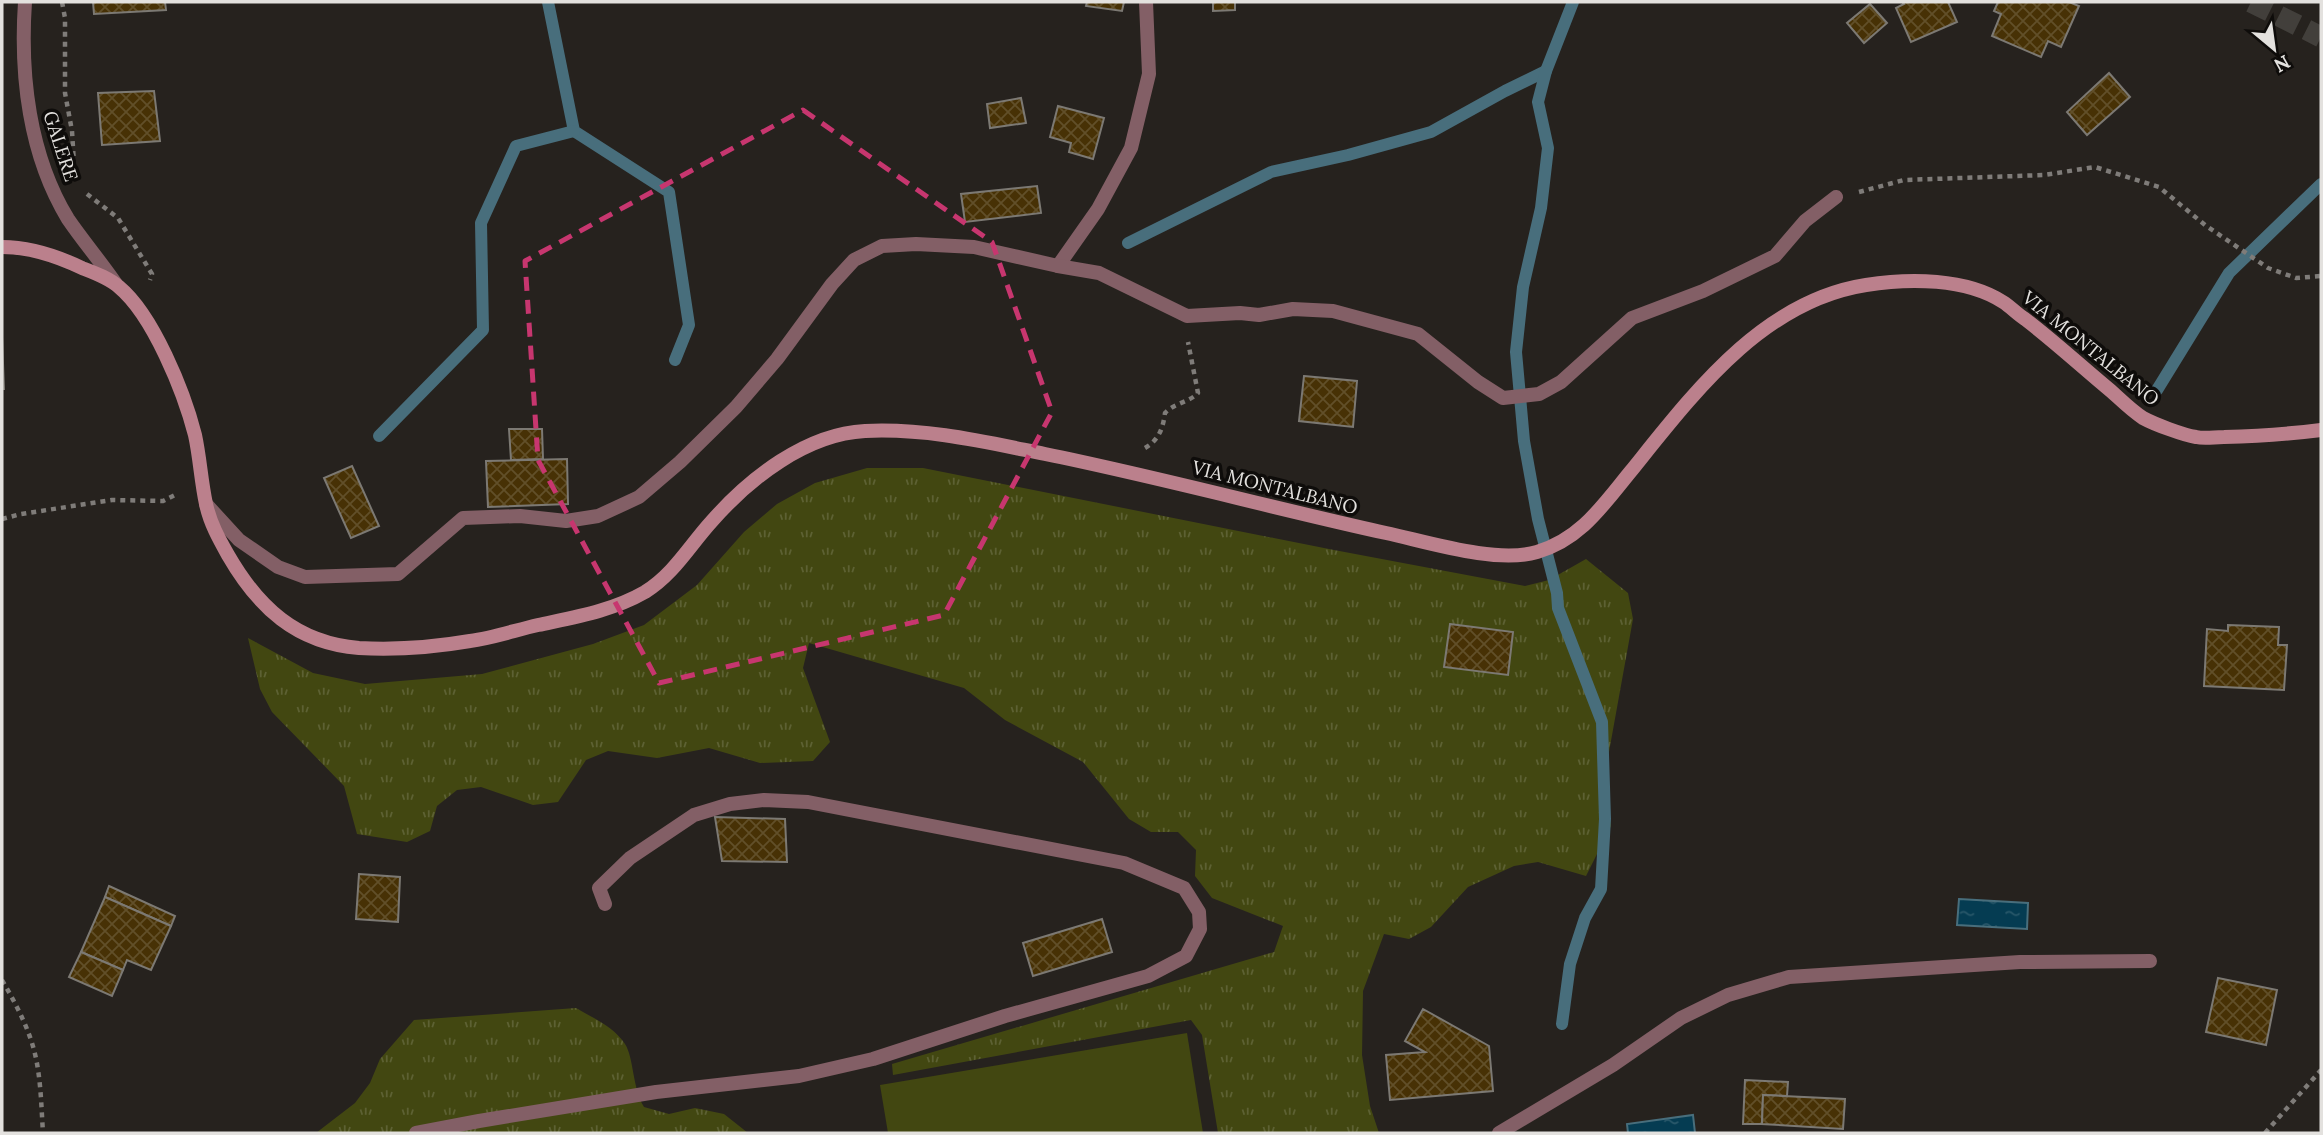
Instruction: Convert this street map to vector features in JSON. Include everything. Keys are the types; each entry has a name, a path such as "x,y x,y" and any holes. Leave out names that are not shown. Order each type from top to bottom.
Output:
{"street":[{"name":"GALERE","path":"25,2 22,43 28,106 44,169 68,218 116,284"},
{"path":"1058,266 1098,209 1131,148 1149,74 1146,2"},
{"path":"206,504 239,540 278,567 305,577 398,574 463,518 520,516 566,521 598,516 639,497 680,462 736,407 846,268 854,260 881,246 916,244 974,247 1099,273 1187,316 1240,313 1259,315 1293,309 1333,311 1418,334 1478,382 1503,398 1539,394 1561,382 1632,318 1703,291 1775,256 1805,221 1836,198"},
{"path":"2,247 15,247 61,257 116,284 140,309 183,398 195,436 203,481"},
{"name":"VIA MONTALBANO","path":"203,481 206,504 215,532 233,564 273,616 304,634 328,643 357,648 404,647 473,641 602,611 645,592 664,577 712,521 755,480 790,455 828,438 854,431 910,430 973,439 1214,491 1427,542 1477,552 1525,555 1554,546 1578,533 1676,412 1722,365 1768,327 1794,310 1828,294 1866,285 1905,282 1942,284 1974,289 2001,300 2142,417 2195,437 2264,436 2321,430"},
{"path":"416,1133 656,1092 799,1076 873,1059 1005,1016 1148,976 1186,956 1200,929 1199,912 1184,888 1124,863 808,803 764,800 730,804 694,815 630,858 599,888 605,904"},
{"path":"1499,1133 1613,1065 1681,1018 1728,995 1789,976 2020,962 2150,961"}],"path":[{"path":"62,2 65,18 65,93 77,173"},
{"path":"1836,198 1904,180 2044,174 2095,167 2159,187 2205,225 2268,268 2296,278 2321,276"},
{"path":"84,191 118,218 152,274 140,309"},
{"path":"1142,450 1150,446 1161,431 1165,413 1198,393 1187,316"},
{"path":"2,519 111,500 163,501 203,481"},
{"path":"2,980 32,1040 43,1133"},
{"path":"2265,1133 2321,1070"}],"highlighted area":[{"path":"803,110 992,242 1052,412 944,615 659,683 538,460 525,261"}],"green space":[{"path":"867,468 923,468 1525,586 1549,580 1586,559 1628,593 1633,619 1605,774 1611,826 1586,876 1538,862 1514,866 1468,887 1431,927 1409,939 1384,934 1363,991 1362,1055 1370,1106 1379,1133 1218,1133 1202,1035 1191,1020 893,1075 892,1064 1274,952 1283,926 1212,898 1195,876 1196,850 1178,832 1151,832 1129,819 1083,762 1005,720 964,688 809,643 803,668 830,742 813,761 760,763 709,748 657,758 608,751 586,760 558,802 533,805 481,787 457,790 437,806 430,831 407,842 357,834 344,786 272,712 260,689 248,638 313,673 365,684 482,674 593,644 644,625 697,585 744,532 777,504 815,483"},
{"path":"576,1008 609,1028 625,1044 644,1107 669,1114 695,1108 724,1114 748,1133 316,1133 355,1103 370,1083 380,1059 414,1020"},
{"path":"1187,1033 1203,1133 888,1133 880,1085"}],"water":[{"path":"1959,899 2028,903 2027,929 1957,925"},
{"path":"1693,1115 1695,1133 1628,1133 1627,1124"}],"building":[{"path":"93,2 165,2 166,10 94,14"},
{"path":"1087,2 1124,2 1122,11 1086,6"},
{"path":"1213,2 1235,2 1235,10 1213,11"},
{"path":"1902,2 1948,2 1957,22 1911,42 1896,8 1904,4"},
{"path":"1998,2 2069,2 2079,6 2061,47 2048,41 2041,57 1992,36 2001,14 1994,11"},
{"path":"1870,4 1887,23 1864,43 1847,23"},
{"path":"2109,73 2130,97 2087,135 2067,112"},
{"path":"154,91 160,141 102,145 98,93"},
{"path":"1021,98 1026,123 990,128 987,104"},
{"path":"1058,106 1104,118 1093,159 1069,152 1071,143 1050,137"},
{"path":"1037,186 1041,213 965,222 961,194"},
{"path":"2,337 4,389 2,389"},
{"path":"1304,376 1357,381 1353,427 1299,421"},
{"path":"509,429 542,429 543,459 511,460"},
{"path":"567,459 568,504 488,507 486,461"},
{"path":"352,466 379,526 351,538 324,478"},
{"path":"1450,624 1513,632 1508,675 1444,667"},
{"path":"2228,625 2279,627 2278,645 2287,645 2284,690 2204,686 2207,629 2228,631"},
{"path":"715,817 785,819 787,862 722,861"},
{"path":"359,874 400,877 398,922 356,919"},
{"path":"109,886 175,916 171,926 105,897"},
{"path":"105,897 171,926 151,970 127,960 123,970 81,952"},
{"path":"1102,919 1112,952 1033,976 1023,943"},
{"path":"81,952 123,970 112,996 69,977"},
{"path":"2218,978 2277,990 2266,1045 2206,1032"},
{"path":"1423,1009 1489,1046 1493,1091 1390,1100 1386,1055 1425,1052 1405,1041"},
{"path":"1745,1080 1788,1082 1787,1096 1763,1095 1762,1124 1743,1124"},
{"path":"1763,1095 1845,1099 1843,1129 1762,1124"}],"waterway":[{"path":"548,2 574,131 669,192 689,325 675,360"},
{"path":"1562,1024 1570,964 1585,918 1601,889 1605,819 1602,722 1558,608 1524,441 1516,352 1523,287 1541,208 1548,148 1538,102 1546,71 1573,2"},
{"path":"1128,243 1271,172 1348,155 1431,132 1546,71"},
{"path":"379,436 483,330 481,223 516,146 574,131"},
{"path":"2157,390 2229,273 2321,184"}],"tunnel":[{"path":"2251,2 2321,37"}]}
